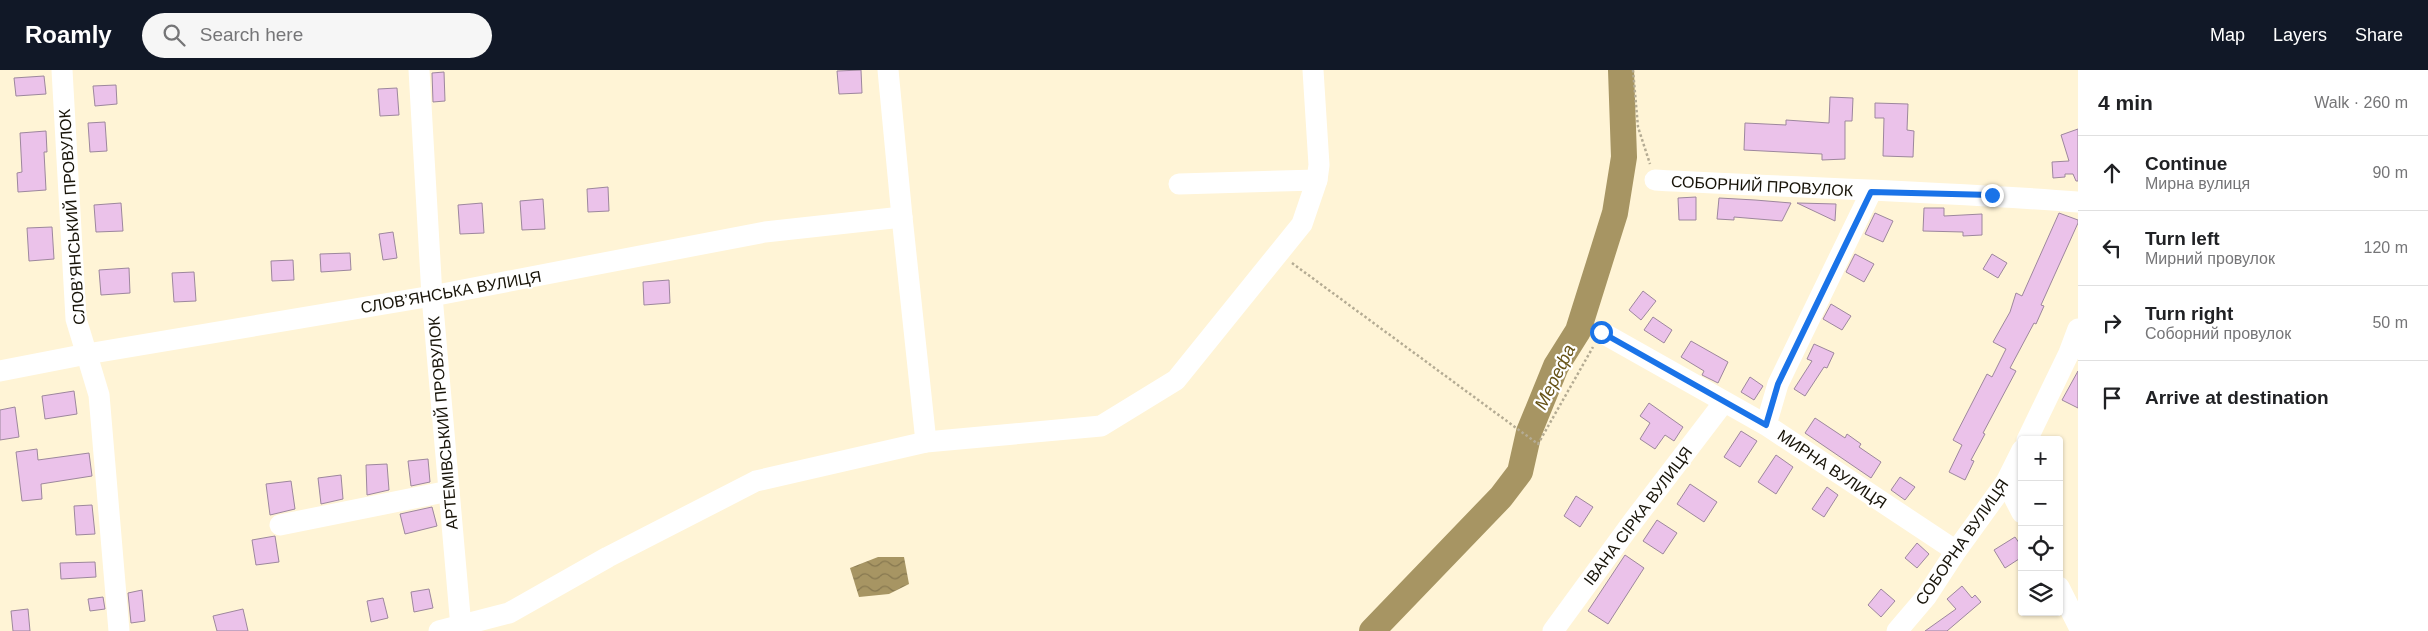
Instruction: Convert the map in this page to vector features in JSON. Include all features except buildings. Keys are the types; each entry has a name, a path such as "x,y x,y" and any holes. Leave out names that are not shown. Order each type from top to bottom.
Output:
{"street":[{"name":"СЛОВ’ЯНСЬКИЙ ПРОВУЛОК","path":"62,70 76,319 99,396 119,631"},
{"name":"АРТЕМІВСЬКИЙ ПРОВУЛОК","path":"419,70 432,296 461,626"},
{"path":"888,70 926,442"},
{"path":"439,631 509,613 608,557 756,481 926,442 1101,426 1176,380 1280,254 1302,224 1318,180 1319,165 1313,70"},
{"path":"1179,184 1318,180"},
{"name":"СОБОРНИЙ ПРОВУЛОК","path":"1655,180 1871,192 1992,195 2078,202"},
{"path":"1766,425 1778,384 1871,192"},
{"name":"СЛОВ’ЯНСЬКА ВУЛИЦЯ","path":"0,371 87,354 432,296 765,232 902,217"},
{"path":"2029,436 2069,353 2078,329"},
{"name":"МИРНА ВУЛИЦЯ","path":"1601,332 1766,425 1956,551"},
{"name":"ІВАНА СІРКА ВУЛИЦЯ","path":"1553,631 1634,520 1724,402"},
{"name":"СОБОРНА ВУЛИЦЯ","path":"1898,631 1926,597 1956,551 2006,482 2018,458"},
{"path":"2006,482 2018,505"},
{"path":"280,525 449,491"},
{"path":"2063,595 2078,624"}],"path":[{"path":"1633,70 1638,127 1655,180"},
{"path":"1280,254 1538,444 1601,332"}],"water":[{"path":"878,557 904,557 909,584 889,594 859,597 850,568"}],"waterway":[{"name":"Мерефа","path":"1372,631 1501,497 1520,472 1529,432 1556,366 1578,331 1615,213 1624,157 1621,70"}],"route":[{"path":"1601,332 1766,425 1778,384 1871,192 1992,195"}]}
